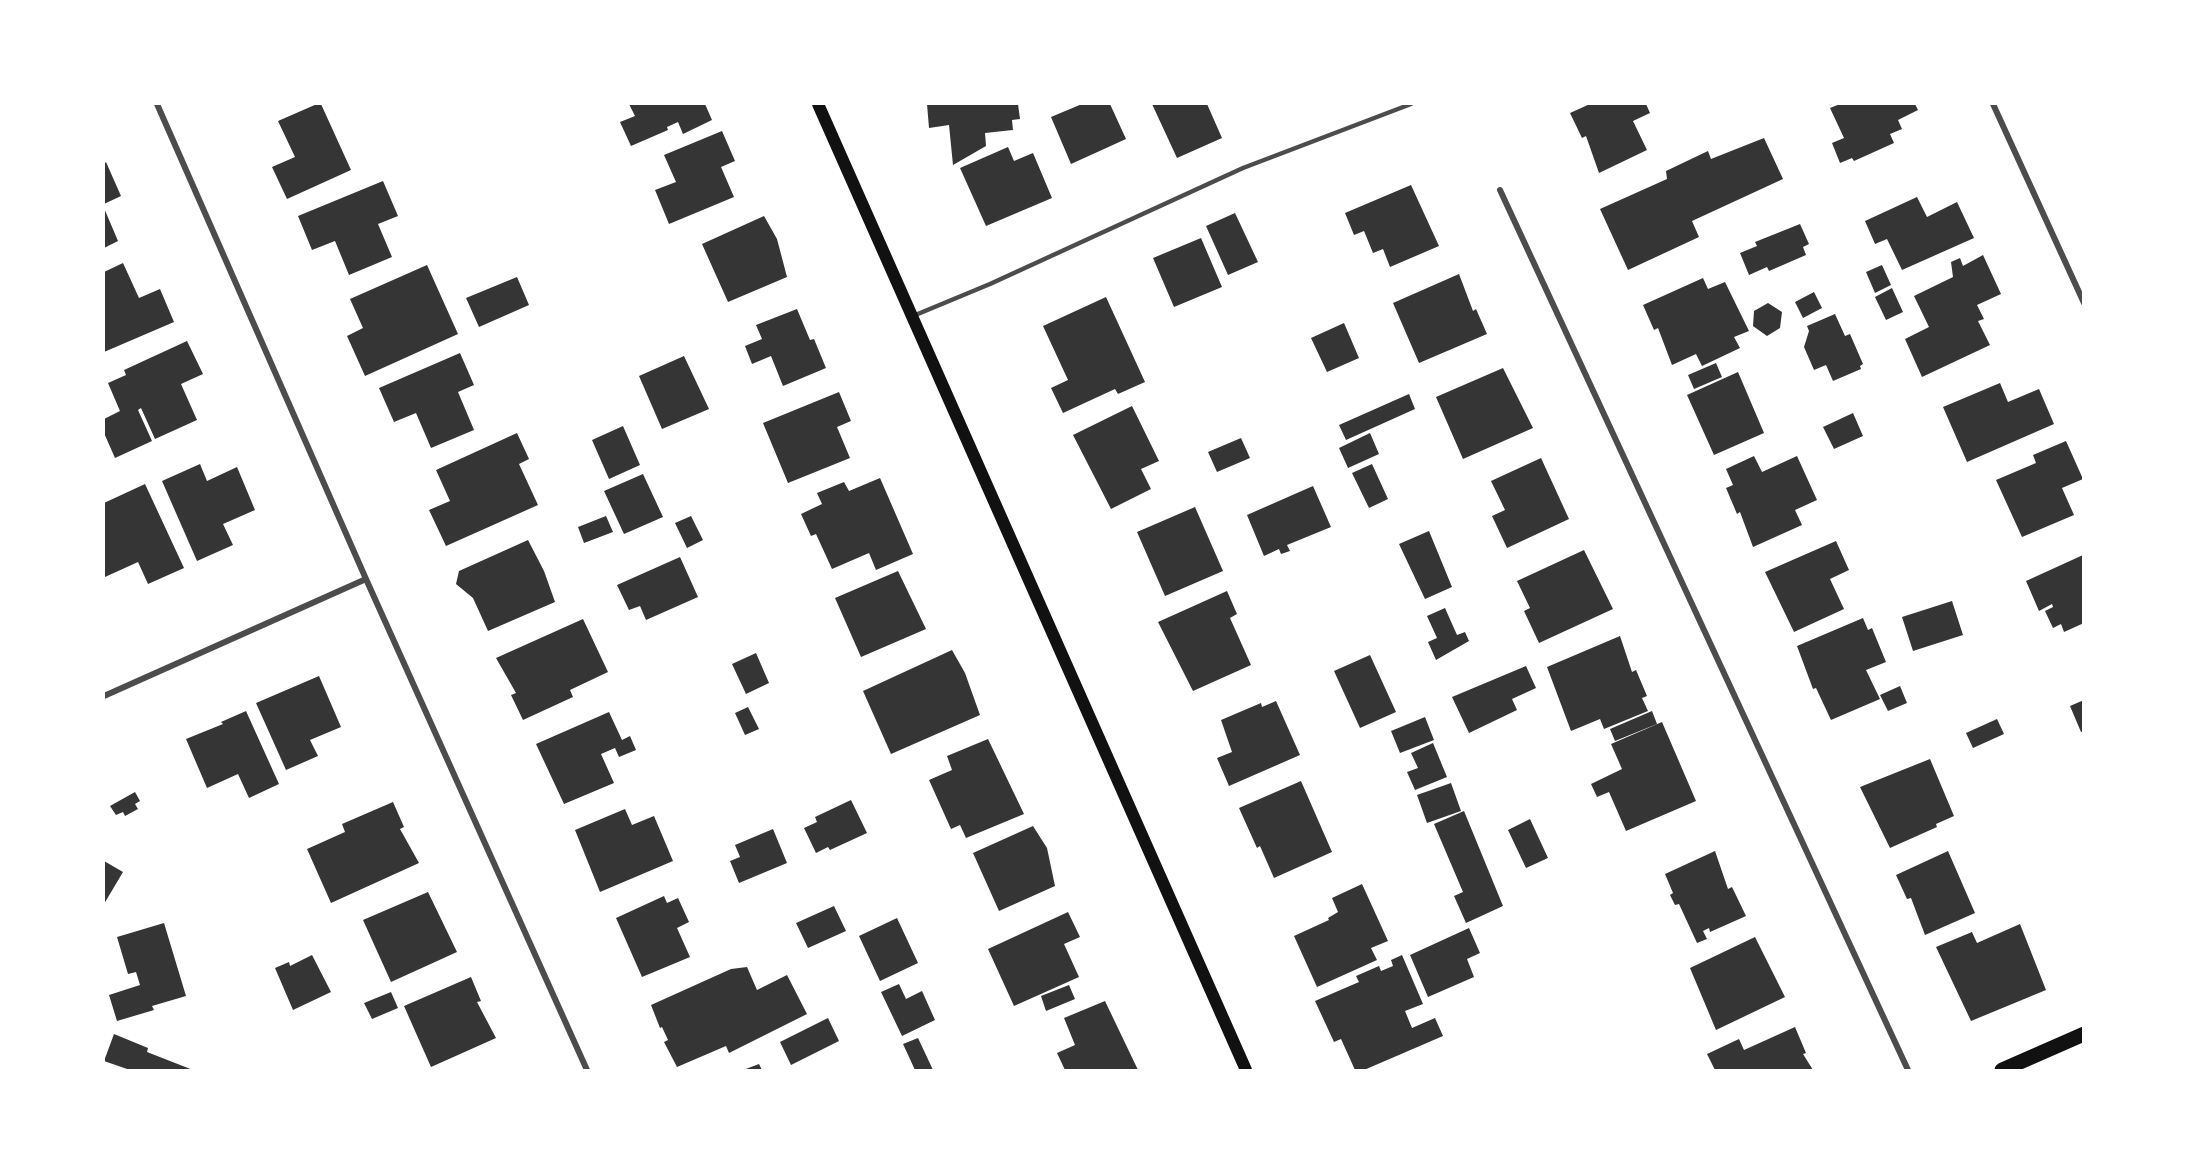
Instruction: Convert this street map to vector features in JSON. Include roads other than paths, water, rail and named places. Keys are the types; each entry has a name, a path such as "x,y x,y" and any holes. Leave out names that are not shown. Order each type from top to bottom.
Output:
{"main road":[{"path":"818,104 1246,1071"},
{"path":"2002,1071 2084,1034"}],"street":[{"path":"157,104 366,579 587,1071"},
{"path":"1994,104 2084,303"},
{"path":"1500,190 1908,1071"},
{"path":"104,696 366,579"}],"lane":[{"path":"913,316 990,284 1243,168 1411,104"}]}
